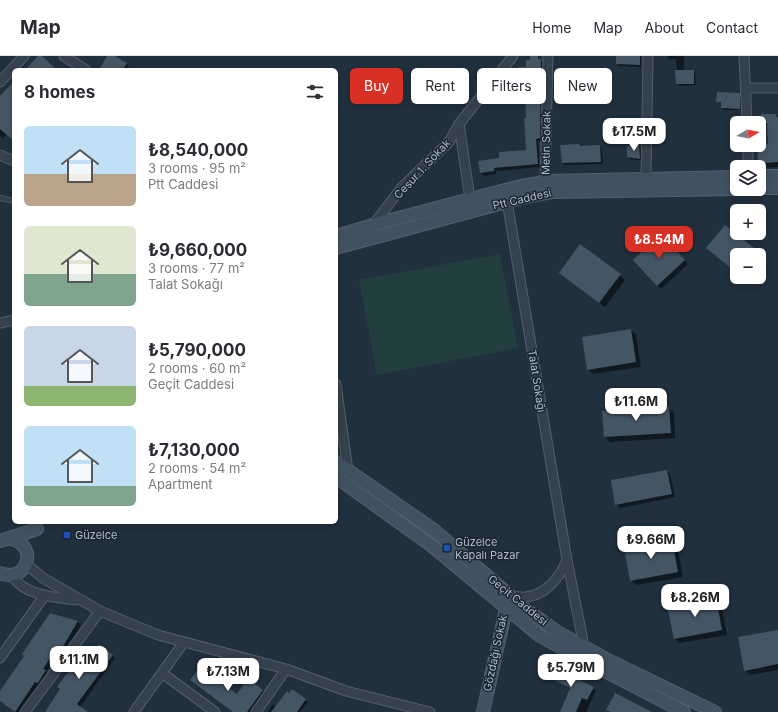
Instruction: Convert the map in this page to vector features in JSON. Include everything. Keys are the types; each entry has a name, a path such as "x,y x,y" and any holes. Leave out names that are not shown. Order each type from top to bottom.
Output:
{"main road":[{"path":"766,176 778,176"},
{"name":"Ptt Caddesi","path":"338,235 470,199 545,181 730,177"},
{"path":"766,188 778,188"},
{"name":"Ptt Caddesi","path":"338,247 536,194 568,190 730,189"},
{"name":"Geçit Caddesi","path":"338,463 434,530 510,596 556,631 606,659 715,712"},
{"name":"Geçit Caddesi","path":"338,478 432,546 540,636 684,712"},
{"path":"6,540 38,525"},
{"path":"4,575 23,570 26,564 27,550 38,525"},
{"path":"6,540 21,542 27,550"},
{"name":"Gözdağı Sokak","path":"483,712 506,607 510,596"}],"street":[{"path":"13,68 24,56"},
{"path":"64,56 83,68"},
{"name":"Cesur 1. Sokak","path":"373,225 402,187 449,142 459,124 513,56"},
{"name":"Metin Sokak","path":"545,181 548,56"},
{"path":"646,178 648,56"},
{"path":"744,56 747,116"},
{"path":"0,82 12,69"},
{"path":"746,88 778,88"},
{"path":"459,124 470,199"},
{"path":"0,155 12,160"},
{"name":"Talat Sokağı","path":"507,202 567,560 584,646"},
{"path":"0,323 12,320"},
{"path":"338,398 348,470"},
{"path":"510,596 526,597 551,585 562,573 567,560"},
{"path":"26,564 43,578 81,601 100,611 158,635 286,669 346,691 430,712"},
{"path":"4,575 22,587 45,595 81,601"},
{"path":"0,658 45,595"},
{"path":"25,712 100,611"},
{"path":"134,712 184,642"},
{"path":"256,712 286,669"},
{"path":"162,673 215,712"}],"lane":[{"path":"0,198 12,201"}],"green space":[{"path":"500,254 518,348 377,375 359,280"}],"building":[{"path":"38,56 42,56 55,68 27,68"},
{"path":"107,56 115,56 127,63 124,68 100,68"},
{"path":"530,56 538,56 538,59 541,59 541,68 518,68 526,67 526,60 530,60"},
{"path":"616,56 640,56 640,65 616,64"},
{"path":"675,70 694,70 694,84 676,84"},
{"path":"12,83 12,139 0,129 0,96"},
{"path":"717,92 740,93 740,109 721,108 721,102 716,102"},
{"path":"526,104 540,104 540,138 536,139 538,164 494,168 494,171 480,173 478,161 499,158 499,152 526,150 524,118 526,118"},
{"path":"761,114 776,114 776,117 778,117 778,162 766,163 766,160 758,160 757,152 766,152 766,144 768,144 766,116 761,116"},
{"path":"579,144 580,146 600,145 601,162 562,163 560,145"},
{"path":"639,145 640,159 627,157 627,146"},
{"path":"725,225 730,229 730,240 744,240 754,248 730,248 730,267 706,248"},
{"path":"661,234 685,260 657,286 633,260"},
{"path":"580,244 621,274 599,303 559,273"},
{"path":"631,329 636,362 587,370 582,337"},
{"path":"669,407 671,433 604,437 602,411"},
{"path":"667,470 672,494 615,505 611,480"},
{"path":"672,539 678,572 630,581 624,547"},
{"path":"716,597 722,630 674,639 667,606"},
{"path":"50,613 78,621 61,650 57,648 43,669 46,670 38,683 35,682 15,712 0,701 0,691 24,656 22,654"},
{"path":"778,630 778,664 744,671 738,637"},
{"path":"99,644 113,655 77,704 88,712 45,712 60,689 57,687 86,647 93,652"},
{"path":"555,662 570,670 568,675 594,687 587,700 582,698 576,712 560,712 570,688 548,677"},
{"path":"200,667 237,694 248,678 263,690 247,712 233,712 190,680"},
{"path":"292,689 306,699 297,712 271,712 287,691 289,693"},
{"path":"615,693 652,712 611,712 606,710"}],"place":[{"name":"Güzelce","path":"67,535"},
{"name":"Güzelce Kapalı Pazar","path":"447,548"}]}
